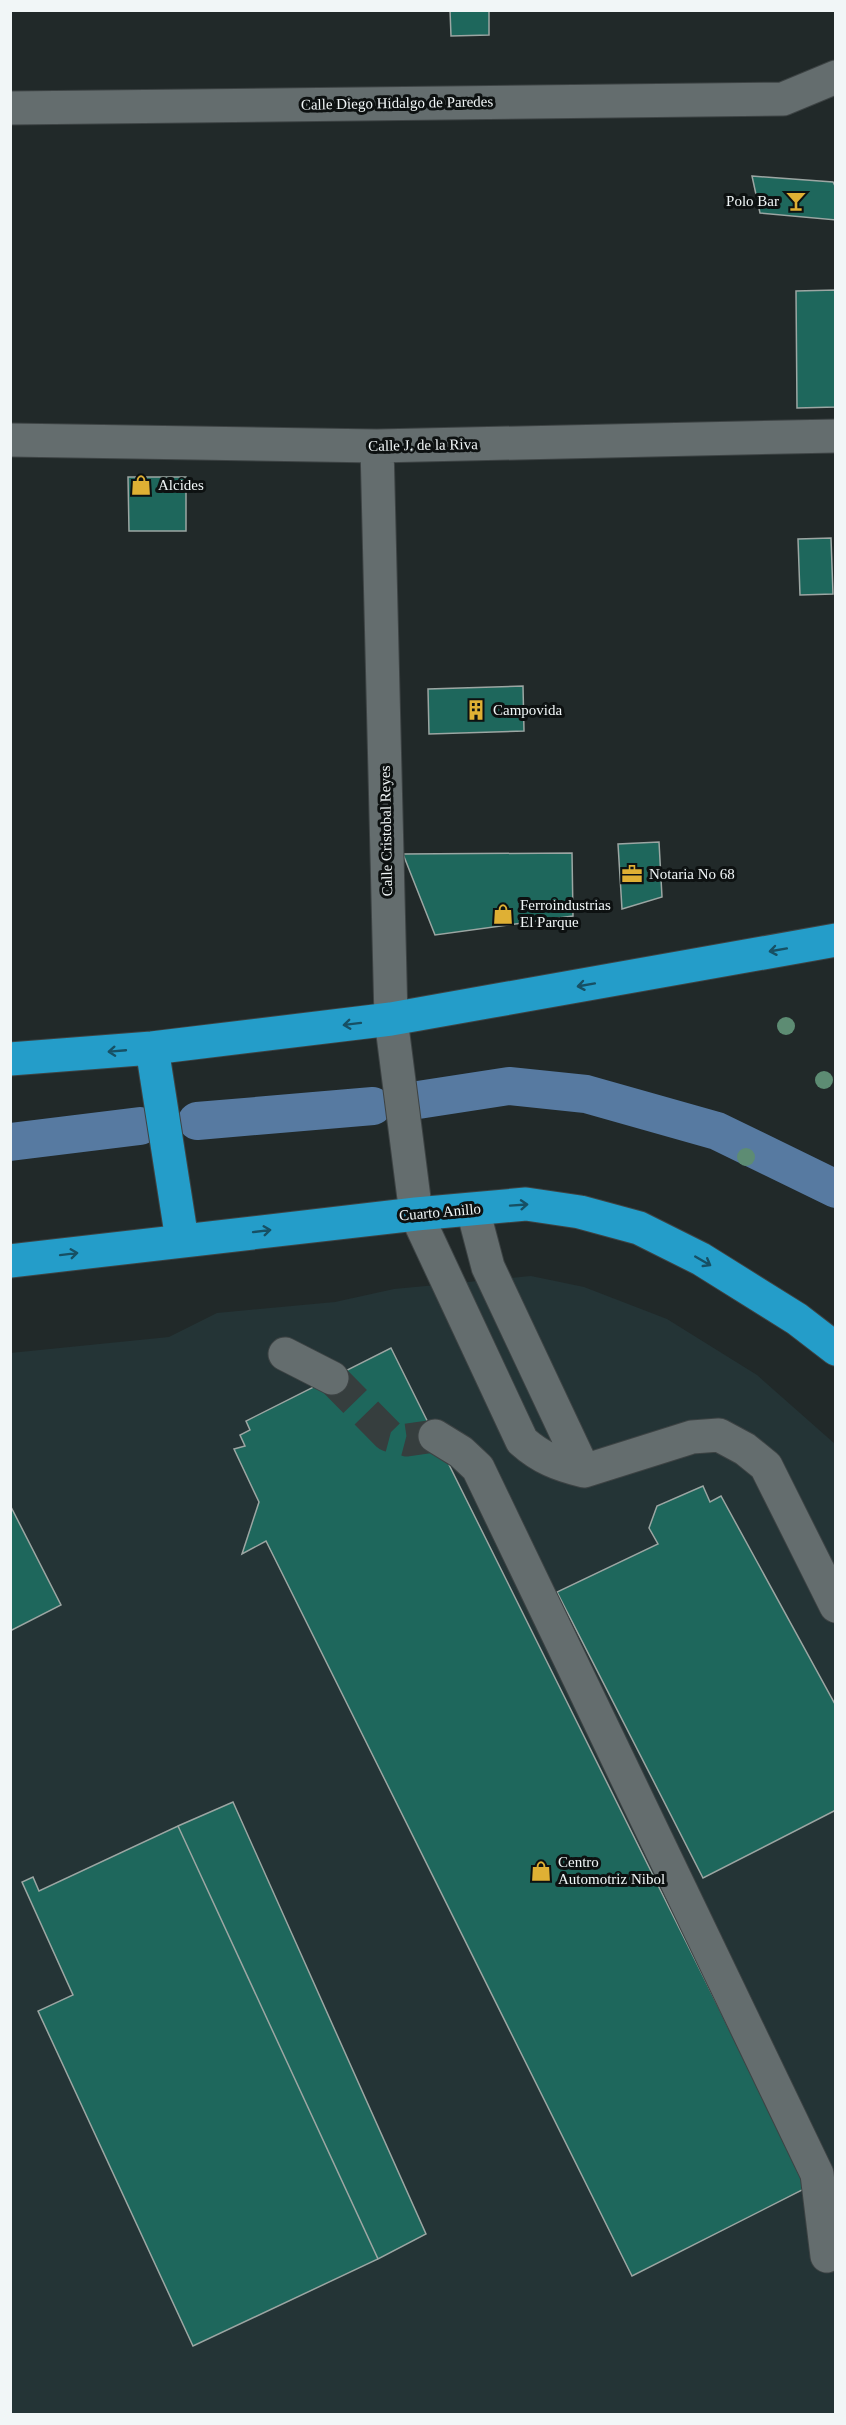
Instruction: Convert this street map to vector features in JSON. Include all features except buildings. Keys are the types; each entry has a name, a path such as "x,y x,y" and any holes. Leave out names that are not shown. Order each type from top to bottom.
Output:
{"highway":[{"path":"10,1059 152,1048 391,1019 836,940"},
{"path":"152,1048 182,1240"},
{"name":"Cuarto Anillo","path":"10,1261 416,1214 526,1204 580,1212 639,1228 701,1260 797,1319 836,1349"}],"street":[{"name":"Calle Diego Hidalgo de Paredes","path":"10,108 783,99 836,77"},
{"name":"Calle J. de la Riva","path":"10,440 377,446 836,436"},
{"name":"Calle Cristobal Reyes","path":"377,446 391,1019 416,1214 522,1441 538,1456 556,1464 584,1471"},
{"path":"473,1210 488,1267 584,1471 692,1437 719,1435 745,1449 766,1466 836,1606"},
{"path":"285,1354 332,1378"},
{"path":"435,1436 461,1452 477,1468 817,2174 827,2256"}],"shaded area":[{"path":"531,1276 584,1287 667,1319 757,1375 835,1444 835,2414 11,2414 10,1353 169,1337 217,1313 335,1302 394,1289"}],"waterway":[{"path":"418,1100 509,1086 586,1094 717,1131 836,1189"},
{"path":"197,1121 373,1106"},
{"path":"10,1142 140,1126"}],"tunnel":[{"path":"332,1378 388,1435 407,1440 435,1436"}],"place":[{"name":"Polo Bar","path":"796,201"},
{"name":"Alcides","path":"141,485"},
{"name":"Campovida","path":"476,710"},
{"name":"Notaria No 68","path":"632,874"},
{"name":"Ferroindustrias El Parque","path":"503,914"},
{"name":"Centro Automotriz Nibol","path":"541,1871"}]}
